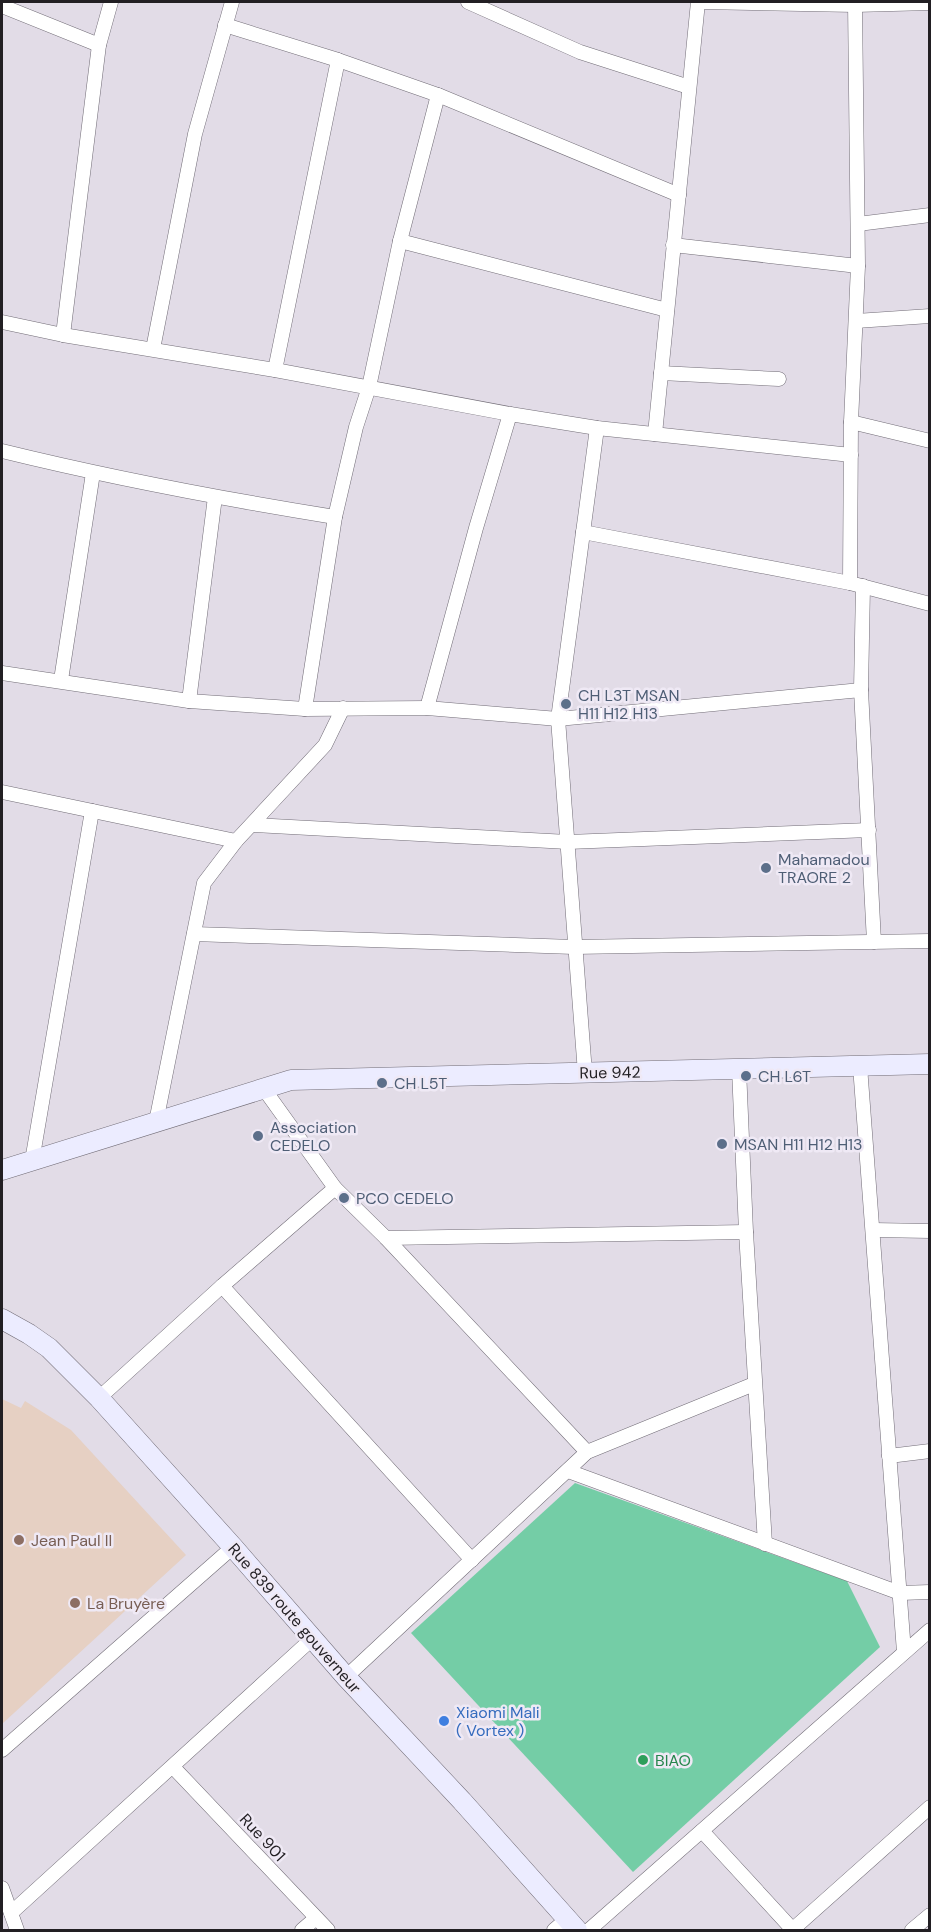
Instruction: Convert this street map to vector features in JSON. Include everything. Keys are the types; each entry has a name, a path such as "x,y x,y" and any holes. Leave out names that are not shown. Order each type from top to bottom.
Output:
{"street":[{"path":"63,335 99,45 111,2"},
{"path":"153,349 195,134 232,2"},
{"path":"468,2 580,52 689,87"},
{"path":"655,434 689,87 700,2 930,3"},
{"path":"855,3 858,266 851,455 874,942"},
{"path":"2,6 99,45"},
{"path":"225,25 338,60 438,95 679,195"},
{"path":"276,370 338,60"},
{"path":"306,709 335,517 356,427 369,387 400,241 438,95"},
{"path":"858,224 930,215"},
{"path":"400,241 667,310"},
{"path":"674,245 858,266"},
{"path":"856,321 930,316"},
{"path":"2,322 63,335 276,370 597,428 851,455"},
{"path":"661,373 779,379"},
{"path":"427,708 510,414"},
{"path":"851,422 930,441"},
{"path":"585,1073 558,719 597,428"},
{"path":"2,451 93,473 214,497 335,517"},
{"path":"61,680 93,473"},
{"path":"189,701 214,497"},
{"path":"583,532 857,585 930,604"},
{"path":"2,673 61,680 189,701 306,709 427,708 558,719 861,690"},
{"path":"156,1122 204,883 236,841 325,745 344,708"},
{"path":"2,792 236,841"},
{"path":"32,1161 92,811"},
{"path":"252,825 568,842 869,830"},
{"path":"194,934 574,947 930,941"},
{"name":"Rue 942","path":"2,1170 291,1080 930,1064"},
{"path":"860,1065 904,1652"},
{"path":"739,1069 754,1384 765,1544"},
{"path":"264,1089 335,1188 386,1238 587,1452"},
{"path":"99,1398 222,1286 335,1188"},
{"path":"873,1230 930,1231"},
{"path":"386,1238 746,1232"},
{"path":"222,1286 472,1560"},
{"name":"Rue 839 route gouverneur","path":"2,1319 50,1348 99,1398 346,1677 462,1801 566,1927"},
{"path":"346,1677 587,1452 754,1384"},
{"path":"890,1456 930,1451"},
{"path":"568,1471 900,1593 930,1592"},
{"path":"2,1750 233,1547"},
{"path":"589,1930 930,1630"},
{"path":"11,1913 313,1638"},
{"name":"Rue 901","path":"173,1767 328,1930"},
{"path":"702,1831 792,1930 930,1807"},
{"path":"2,1888 17,1930"},
{"path":"912,1930 930,1915"},
{"path":"302,1930 316,1918"}],"shaded area":[{"name":"La Bruyère","path":"2,1399 21,1408 25,1401 71,1430 186,1555 2,1724"}],"green space":[{"name":"BIAO","path":"575,1483 847,1581 880,1647 633,1872 411,1633"}],"place":[{"name":"CH L3T MSAN H11 H12 H13","path":"566,704"},
{"name":"Mahamadou TRAORE 2","path":"766,868"},
{"name":"CH L6T","path":"746,1076"},
{"name":"CH L5T","path":"382,1083"},
{"name":"Association CEDELO","path":"258,1136"},
{"name":"MSAN H11 H12 H13","path":"722,1144"},
{"name":"PCO CEDELO","path":"344,1198"},
{"name":"Jean Paul II","path":"19,1540"},
{"name":"La Bruyère","path":"75,1603"},
{"name":"Xiaomi Mali ( Vortex )","path":"444,1721"},
{"name":"BIAO","path":"643,1760"}]}
